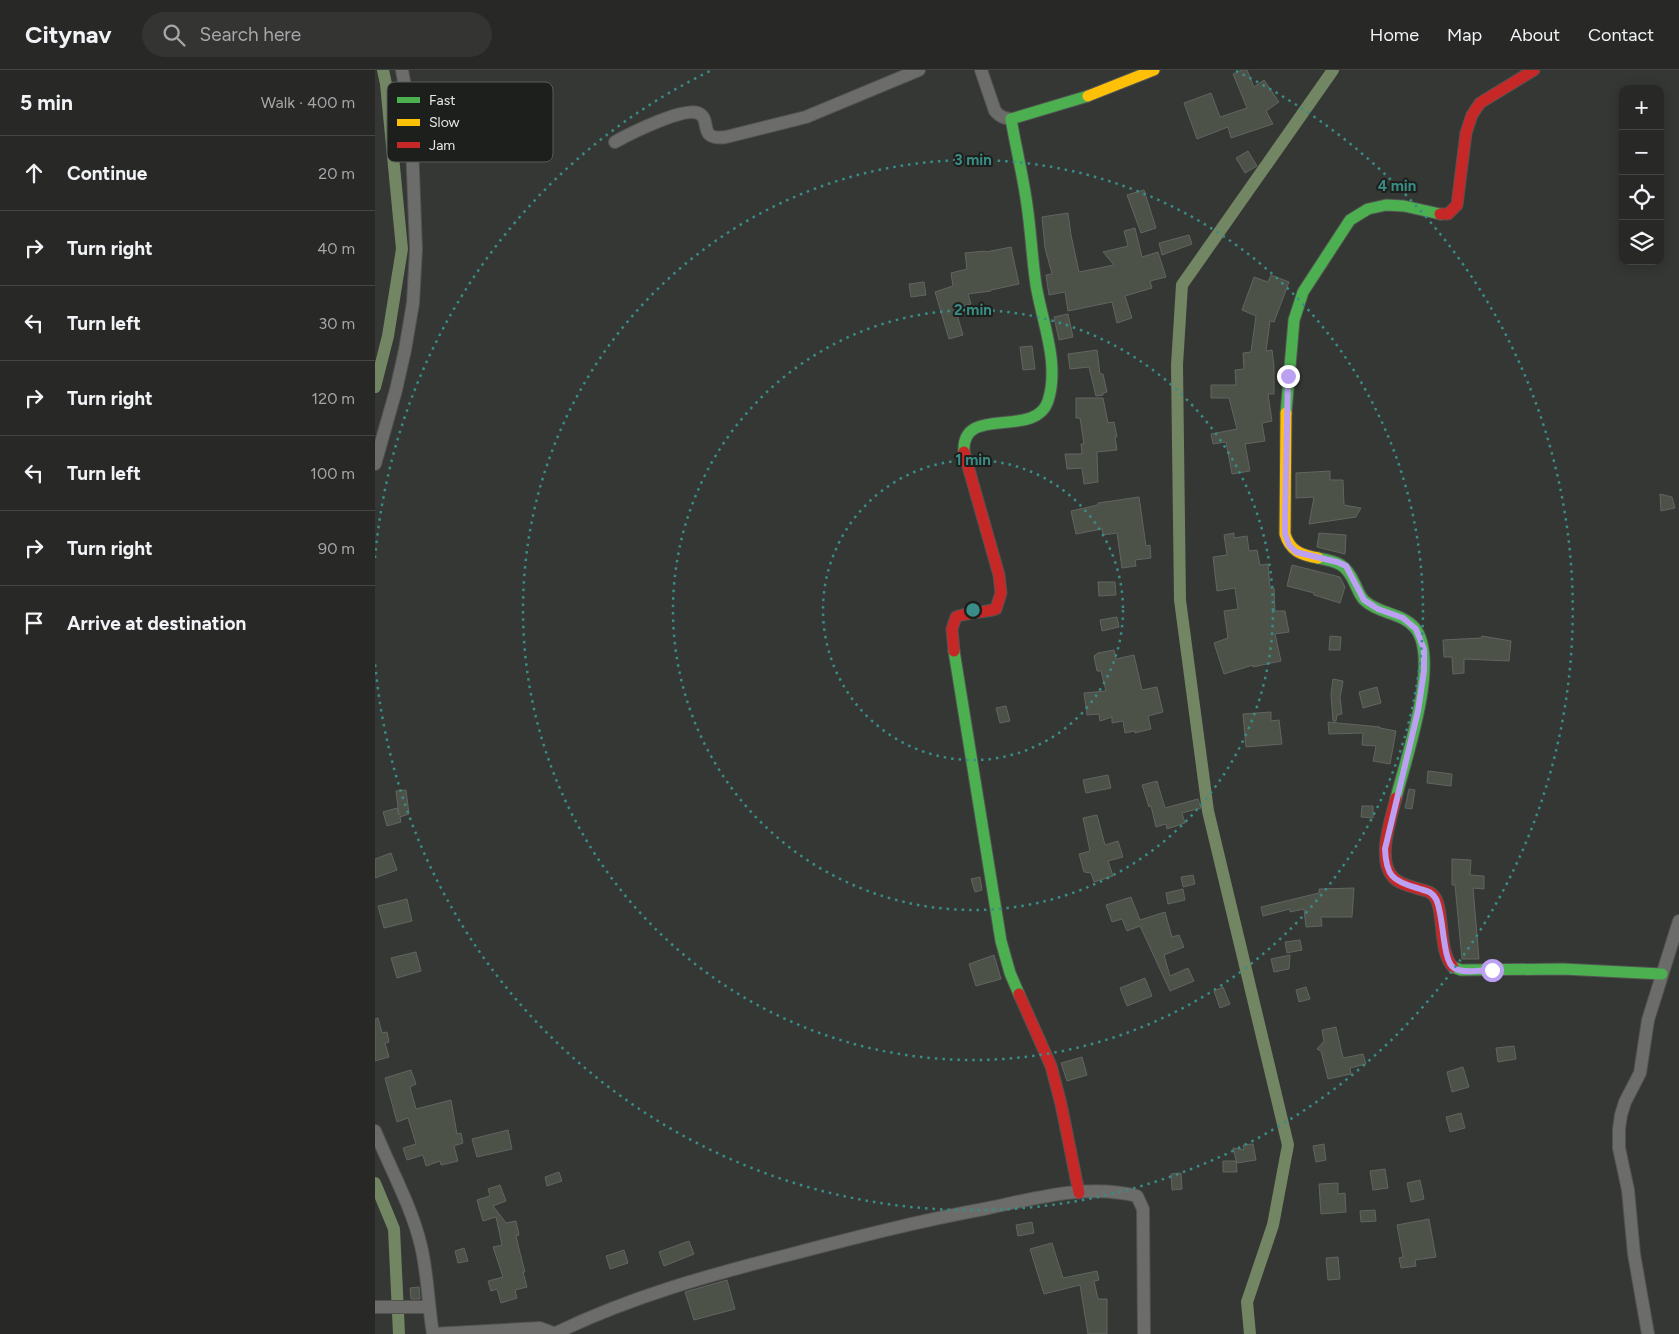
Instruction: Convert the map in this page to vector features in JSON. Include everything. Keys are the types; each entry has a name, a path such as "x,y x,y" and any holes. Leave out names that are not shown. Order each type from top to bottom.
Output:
{"street":[{"path":"615,142 649,124 688,112 697,112 703,116 709,134 715,138 726,137 806,117 919,70"},
{"path":"981,70 995,111 1004,118 1011,118 1093,96 1154,70"},
{"path":"1534,70 1480,103 1472,115 1467,132 1457,205 1448,214 1439,215 1426,211 1381,205 1369,207 1361,211 1350,220 1303,292 1294,320 1288,376 1285,534 1289,545 1296,552 1346,566 1364,600 1378,609 1403,618 1416,629 1424,649 1424,671 1418,711 1385,849 1386,865 1390,874 1397,881 1418,889 1429,890 1435,897 1439,905 1449,964 1455,969 1466,970 1563,969 1662,974"},
{"path":"1011,118 1025,193 1036,284 1052,366 1050,394 1045,408 1037,416 1025,421 991,422 974,428 966,436 964,450 976,500 998,572 1000,600 996,609 982,613 963,614 956,617 953,629 957,670 1001,941 1010,973 1051,1066 1061,1104 1079,1192"},
{"path":"375,464 396,390 413,302 416,250 413,162"},
{"path":"1648,1334 1634,1254 1628,1190 1619,1148 1619,1129 1625,1102 1640,1073 1649,1020 1679,921"},
{"path":"375,1131 402,1193 421,1244 427,1275 428,1307 433,1334 539,1328 556,1334 589,1317 711,1274 935,1218 1050,1196 1079,1192 1120,1192 1137,1196 1143,1209 1144,1334"},
{"path":"375,1307 428,1307"}],"building":[{"path":"1247,70 1254,87 1264,80 1279,102 1266,111 1273,124 1231,138 1228,127 1197,139 1184,103 1211,93 1220,117 1247,108 1233,74"},
{"path":"1248,151 1257,166 1245,173 1236,158"},
{"path":"1144,190 1156,228 1141,233 1127,195"},
{"path":"1068,213 1079,272 1114,265 1103,252 1128,246 1124,231 1135,228 1142,257 1158,252 1166,277 1150,281 1152,288 1125,296 1132,318 1117,323 1112,302 1068,311 1065,292 1049,295 1046,275 1052,274 1045,248 1042,217"},
{"path":"1189,235 1192,244 1162,255 1159,243"},
{"path":"1011,247 1019,284 968,294 971,304 955,308 963,335 949,339 935,292 953,286 951,273 967,269 965,253 986,252"},
{"path":"1271,275 1289,282 1274,322 1270,321 1266,351 1272,350 1274,366 1274,394 1268,394 1272,421 1262,423 1265,441 1245,444 1250,471 1232,474 1226,442 1213,444 1211,434 1237,429 1229,398 1211,398 1211,385 1236,385 1235,370 1244,369 1243,353 1251,352 1256,316 1242,310 1254,277 1268,282"},
{"path":"924,282 926,295 911,297 909,284"},
{"path":"1068,314 1073,337 1059,340 1054,317"},
{"path":"1032,346 1035,369 1023,370 1020,347"},
{"path":"1097,350 1100,374 1103,374 1107,392 1096,396 1089,367 1070,369 1068,354"},
{"path":"1076,398 1103,398 1108,423 1114,422 1117,450 1097,452 1098,482 1084,484 1082,468 1067,469 1065,454 1082,454 1081,444 1084,444 1080,418 1076,418"},
{"path":"1330,471 1330,480 1343,480 1344,505 1361,508 1356,517 1309,524 1314,497 1296,498 1296,473"},
{"path":"1660,494 1672,497 1675,508 1661,511"},
{"path":"1139,497 1146,546 1150,545 1151,558 1135,560 1136,566 1122,568 1117,533 1103,535 1102,529 1076,534 1071,511 1098,505 1098,503"},
{"path":"1234,533 1234,538 1247,536 1249,551 1257,550 1260,565 1268,564 1270,588 1274,588 1275,611 1285,611 1289,632 1275,634 1281,661 1253,667 1253,665 1224,674 1214,643 1228,638 1224,611 1238,609 1235,588 1217,591 1213,557 1227,555 1224,535"},
{"path":"1319,533 1346,535 1345,554 1317,547"},
{"path":"1292,565 1340,577 1345,587 1340,603 1314,595 1314,593 1287,586"},
{"path":"1098,582 1115,582 1116,595 1099,596"},
{"path":"1117,617 1119,627 1102,631 1100,620"},
{"path":"1330,636 1341,637 1340,650 1329,650"},
{"path":"1482,636 1511,641 1509,661 1464,659 1464,673 1453,674 1452,657 1444,657 1443,640 1481,638"},
{"path":"1114,650 1116,659 1134,655 1142,690 1157,687 1163,712 1148,716 1151,729 1135,733 1135,731 1125,733 1123,721 1112,723 1112,717 1100,721 1099,714 1087,715 1084,693 1106,691 1101,671 1097,671 1094,656 1098,653"},
{"path":"1333,679 1343,681 1340,698 1342,714 1337,715 1336,721 1333,721 1331,694"},
{"path":"1377,687 1381,703 1363,708 1359,692"},
{"path":"1006,706 1010,721 1000,723 996,708"},
{"path":"1271,712 1271,721 1279,720 1282,744 1246,747 1243,714"},
{"path":"1328,722 1380,727 1396,731 1390,764 1373,761 1376,746 1362,745 1363,733 1329,734"},
{"path":"1428,771 1452,774 1451,786 1427,783"},
{"path":"1108,775 1111,788 1086,793 1083,780"},
{"path":"1157,781 1165,808 1198,799 1201,808 1182,813 1185,823 1167,829 1166,824 1156,827 1151,806 1149,807 1142,785"},
{"path":"1409,789 1415,790 1412,809 1405,808"},
{"path":"406,790 409,814 400,817 401,822 387,826 383,812 397,808 399,815 396,791"},
{"path":"1362,806 1373,806 1373,818 1361,817"},
{"path":"1097,815 1105,845 1118,841 1123,857 1108,861 1113,876 1094,882 1091,873 1084,872 1079,854 1090,851 1083,818"},
{"path":"391,853 397,870 375,878 375,859"},
{"path":"1452,859 1471,860 1470,875 1484,876 1484,889 1473,888 1479,959 1462,959 1455,885 1452,885"},
{"path":"1193,875 1195,884 1183,887 1181,877"},
{"path":"980,877 982,890 975,892 971,879"},
{"path":"1354,888 1352,917 1321,917 1322,926 1306,927 1304,909 1290,912 1290,909 1263,916 1261,907 1319,893 1319,889"},
{"path":"1183,889 1185,900 1168,904 1166,893"},
{"path":"1131,897 1140,920 1165,912 1172,937 1179,935 1184,947 1164,955 1170,976 1188,968 1194,981 1170,991 1140,926 1127,931 1122,919 1112,922 1106,905"},
{"path":"407,899 412,921 384,928 378,906"},
{"path":"1300,940 1302,950 1287,953 1285,942"},
{"path":"416,952 421,971 397,978 391,958"},
{"path":"994,955 1001,979 976,986 969,964"},
{"path":"1290,955 1289,969 1274,972 1271,959"},
{"path":"1145,978 1152,996 1127,1006 1120,988"},
{"path":"1223,987 1230,1004 1220,1008 1214,991"},
{"path":"1306,987 1310,999 1299,1002 1296,990"},
{"path":"378,1018 382,1033 387,1032 389,1042 385,1043 389,1057 375,1061 375,1019"},
{"path":"1336,1027 1343,1058 1363,1054 1366,1064 1350,1068 1351,1074 1328,1079 1321,1051 1317,1049 1324,1041 1322,1030"},
{"path":"1514,1046 1516,1059 1498,1062 1496,1048"},
{"path":"1082,1057 1087,1075 1067,1081 1061,1063"},
{"path":"1463,1067 1469,1087 1452,1092 1447,1072"},
{"path":"411,1070 416,1084 410,1087 416,1109 451,1100 457,1134 461,1133 463,1143 454,1146 458,1161 441,1165 440,1161 426,1166 423,1155 407,1160 403,1148 416,1144 408,1118 397,1122 385,1078"},
{"path":"1461,1113 1465,1128 1450,1132 1446,1117"},
{"path":"508,1130 512,1149 477,1157 472,1139"},
{"path":"1253,1144 1256,1160 1237,1163 1233,1148 1244,1150 1243,1145"},
{"path":"1324,1144 1326,1160 1316,1162 1313,1146"},
{"path":"1223,1161 1236,1161 1237,1172 1223,1172"},
{"path":"1385,1169 1388,1188 1373,1190 1370,1171"},
{"path":"559,1172 562,1181 547,1186 545,1177"},
{"path":"1181,1173 1182,1189 1172,1190 1171,1174"},
{"path":"1420,1180 1424,1199 1411,1202 1407,1183"},
{"path":"1338,1183 1338,1194 1345,1193 1346,1212 1321,1214 1319,1184"},
{"path":"500,1185 506,1201 493,1206 506,1223 516,1221 519,1235 516,1236 527,1287 515,1290 517,1298 501,1303 497,1289 491,1291 488,1281 503,1277 493,1247 502,1245 496,1217 483,1221 477,1200 490,1196 488,1189"},
{"path":"1375,1210 1376,1221 1361,1222 1360,1211"},
{"path":"1429,1219 1436,1257 1415,1260 1416,1266 1401,1268 1399,1258 1403,1257 1397,1225"},
{"path":"1032,1222 1034,1233 1018,1236 1016,1225"},
{"path":"689,1241 694,1254 664,1266 659,1252"},
{"path":"1052,1243 1063,1278 1097,1271 1099,1280 1094,1281 1098,1299 1107,1299 1107,1334 1088,1334 1080,1285 1044,1294 1030,1249"},
{"path":"464,1248 468,1261 458,1263 455,1251"},
{"path":"624,1250 628,1263 610,1269 606,1256"},
{"path":"1338,1257 1340,1279 1328,1280 1326,1258"},
{"path":"727,1280 735,1309 694,1320 685,1292"},
{"path":"419,1287 420,1299 411,1299 410,1288"}],"waterway":[{"path":"383,70 387,94"},
{"path":"1250,1334 1247,1302 1273,1225 1288,1145 1208,811 1180,600 1177,365 1182,285 1333,70"},
{"path":"375,387 388,336 402,249 394,162"},
{"path":"375,1183 394,1229 399,1334"}],"traffic: fast":[{"path":"964,452 966,437 974,429 986,425 1029,419 1041,412 1048,401 1051,387 1052,372 1049,343 1036,285 1025,194 1011,119 1088,96"},
{"path":"1286,413 1294,320 1303,292 1350,220 1368,209 1386,205 1404,206 1440,214"},
{"path":"1318,558 1337,563 1345,568 1352,577 1363,599 1377,609 1398,616 1410,623 1415,628 1422,643 1424,663 1423,686 1419,711 1396,798"},
{"path":"954,651 1001,941 1010,973 1019,994"},
{"path":"1453,967 1461,970 1563,969 1662,974"}],"traffic: slow":[{"path":"1088,96 1154,70"},
{"path":"1286,413 1285,534 1287,540 1297,551 1318,558"}],"traffic: jam":[{"path":"1440,214 1448,214 1457,205 1466,133 1472,115 1480,103 1534,70"},
{"path":"954,651 952,629 956,617 996,609 1001,593 999,575 964,452"},
{"path":"1396,798 1385,849 1388,868 1397,881 1428,891 1437,901 1444,945 1453,967"},
{"path":"1019,994 1051,1066 1061,1104 1079,1193"}],"route":[{"path":"1288,376 1285,534 1289,545 1296,552 1346,566 1364,600 1378,609 1403,618 1416,629 1424,649 1424,671 1418,711 1385,849 1386,865 1390,874 1397,881 1418,889 1429,890 1435,897 1439,905 1449,964 1455,969 1492,970"}]}
